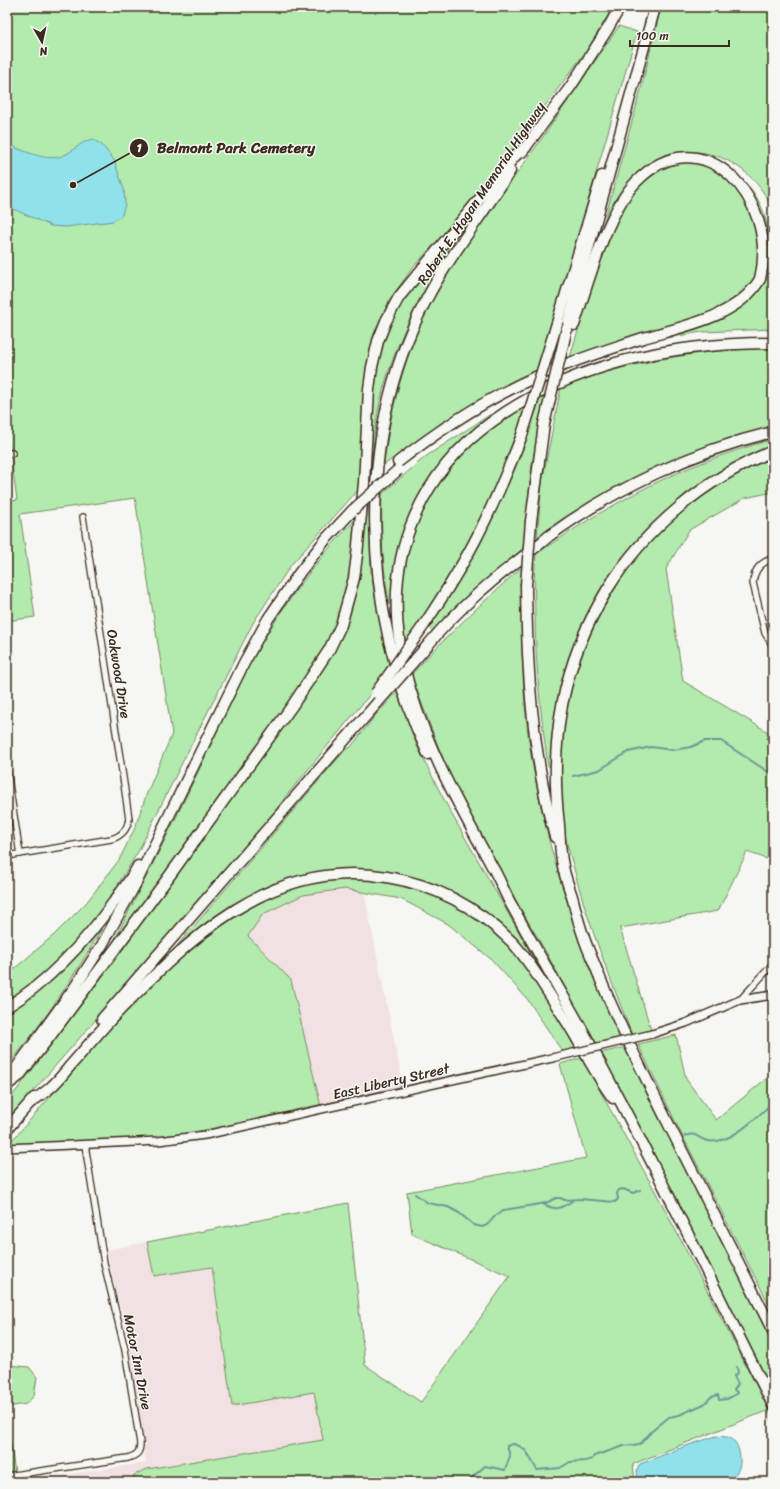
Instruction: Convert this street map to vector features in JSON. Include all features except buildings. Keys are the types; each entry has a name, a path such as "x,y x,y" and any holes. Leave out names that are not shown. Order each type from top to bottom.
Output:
{"highway":[{"name":"Robert E. Hagan Memorial Highway","path":"511,904 492,878 444,787 413,720 394,662 384,617 377,562 375,507 378,463 386,412 395,375 416,321 430,291 453,254 526,147 571,86 620,7"},
{"path":"570,326 655,7"},
{"path":"377,698 453,580 496,498 522,435 612,142 628,107"},
{"path":"7,1084 19,1076 48,1039 170,876 292,706 329,650 340,625 354,578 364,483 366,426 372,367 378,342 386,321 399,297 410,282 515,156 526,147"},
{"path":"744,176 722,163 710,159 691,157 672,160 653,168 639,178 630,189 613,217 570,326 555,372 544,424 531,521 526,585 528,658 534,726 552,827 582,935 620,1026 773,1331"},
{"path":"7,1084 14,1071 75,987 102,945 137,881 244,663 268,619 300,572 326,539 398,466 438,432 468,413 531,379 591,355 705,319 727,310 747,296 760,281 772,249"},
{"path":"398,466 481,411 513,394 571,370 650,350 689,342 734,338 773,337"},
{"path":"773,343 709,346 652,354 595,369 561,382 505,412 470,439 442,469 430,486 419,505 404,544 399,565 396,593 398,633 407,679 431,747 444,776 511,904 588,1040 631,1122 773,1405"},
{"path":"9,1127 309,782 377,698 428,645 444,625 500,575 549,536 597,506 644,480 689,459 773,432"},
{"path":"563,868 555,794 556,746 564,691 578,647 593,616 614,580 630,557 676,510 707,486 735,469 773,451"},
{"path":"7,1007 38,987 54,972 70,956 103,917 136,869 182,775 196,760"},
{"path":"31,1102 53,1085 114,1017 171,960 203,932 227,914 262,894 292,883 325,876 358,874 398,879 431,888 472,909 498,929 512,943 533,969 572,1031 599,1079 631,1122"}],"street":[{"name":"Oakwood Drive","path":"20,854 111,839 124,832 129,819 83,517"},
{"path":"773,559 767,560 759,566 753,577 753,583 765,634 773,646"},
{"path":"7,771 20,854 7,856"},
{"path":"740,1000 773,964"},
{"name":"East Liberty Street","path":"7,1148 158,1141 205,1135 552,1058 652,1034 686,1023 740,1000 773,995"},
{"name":"Motor Inn Drive","path":"7,1476 128,1458 137,1455 140,1450 125,1350 107,1277 85,1144"}],"shaded area":[{"path":"345,889 364,892 404,1089 321,1107 291,980 248,936 263,914 303,895"},
{"path":"147,1242 154,1276 212,1267 232,1406 314,1392 323,1440 147,1469 134,1475 132,1482 12,1482 146,1463 127,1333 107,1250"}],"green space":[{"path":"7,7 613,7 587,50 497,170 442,237 413,267 389,301 374,334 366,370 358,490 291,565 253,623 138,852 106,904 77,942 43,977 7,1002 7,975 54,935 86,903 119,860 134,830 147,793 172,734 135,498 20,514 35,617 7,621 7,502 17,500 7,429"},
{"path":"661,7 773,7 773,213 767,198 757,184 746,173 732,163 717,156 701,152 685,153 657,162 604,229 602,229 641,89"},
{"path":"619,26 637,32 539,370 488,395 441,423 384,465 391,418 403,372 419,327 440,285 469,239 523,165"},
{"path":"690,162 717,167 731,172 752,190 759,202 765,216 768,230 768,244 766,258 757,277 742,294 716,310 570,357 589,294 611,233 630,196 638,186 662,169 675,164"},
{"path":"449,240 453,243 416,306 396,351 388,374 376,422 371,477 367,480 372,391 379,350 387,329 401,301"},
{"path":"773,261 773,329 702,332 654,340 699,326 728,314 741,306 764,284"},
{"path":"773,348 773,427 729,439 598,499 537,537 542,482 561,387 613,370 666,358 719,351"},
{"path":"545,395 532,464 523,550 480,585 434,633 428,627 521,451 541,397"},
{"path":"529,403 501,476 476,529 445,585 405,648 400,617 406,548 436,481 471,443 507,416"},
{"path":"491,414 493,416 460,444 438,467 415,504 399,547 393,582 391,609 383,552 382,494 425,457"},
{"path":"773,439 773,448 676,505 586,621 551,767 548,766 536,658 534,587 536,554 595,516 653,484 712,459"},
{"path":"773,457 773,492 745,498 689,530 666,569 683,681 773,735 773,861 747,852 718,911 620,928 651,1030 632,1035 592,930 565,835 560,792 559,767 563,727 571,686 585,646 604,608 626,572 653,539 682,510 715,486 736,474"},
{"path":"369,506 371,574 382,634 391,667 240,855 7,1121 7,1103 121,952 334,649 364,511"},
{"path":"355,520 350,576 338,620 319,658 188,842 113,943 176,817 241,680 259,647 296,590 324,554"},
{"path":"522,567 523,684 531,755 538,792 555,864 566,899 591,969 621,1037 595,1043 547,954 470,818 446,767 411,675 465,620"},
{"path":"397,692 417,746 434,780 451,813 537,964 535,965 527,953 427,883 304,876 277,884 250,896 225,911 169,955 347,748 350,748 375,716"},
{"path":"362,878 392,882 422,891 460,908 493,931 522,961 541,986 576,1049 562,1051 528,1000 492,960 448,924 401,899 345,889 303,895 263,914 248,936 291,980 321,1107 181,1135 138,1140 9,1144 105,1034 156,982 208,934 260,898 292,887 318,881"},
{"path":"102,929 46,1015 22,1048 7,1065 7,1013 34,995 59,975"},
{"path":"676,1035 686,1079 716,1120 773,1073 773,1312 679,1129 638,1044"},
{"path":"627,1047 773,1341 773,1393 600,1053"},
{"path":"582,1058 661,1202 769,1410 633,1464 635,1482 132,1482 134,1475 147,1469 323,1440 314,1392 232,1406 212,1267 154,1276 147,1242 348,1203 365,1365 421,1402 510,1276 412,1234 407,1192 586,1158 560,1064"},
{"path":"7,1365 29,1367 37,1377 34,1396 26,1404 7,1407"},
{"path":"769,1410 773,1418 773,1424"},
{"path":"7,1420 15,1472 7,1473"}],"water":[{"path":"92,139 102,145 114,160 124,189 125,204 122,215 113,221 66,227 51,226 7,205 7,144 27,152 49,158 62,156 84,142"},
{"path":"716,1436 732,1439 739,1450 739,1469 735,1475 727,1481 638,1482 637,1470 640,1464"}],"waterway":[{"path":"573,776 599,770 628,752 651,747 673,750 691,747 705,741 721,741 773,775"},
{"path":"685,1136 692,1134 708,1141 724,1139 741,1130 757,1118 769,1106 773,1105"},
{"path":"415,1194 428,1203 448,1207 459,1213 474,1225 482,1227 487,1225 495,1216 504,1210 546,1203 556,1198 565,1200 580,1199 615,1202 618,1199 617,1193 619,1190 623,1189 633,1193 640,1190"},
{"path":"543,1204 552,1208 558,1208 572,1201"},
{"path":"467,1482 485,1466 505,1470 510,1456 507,1446 513,1444 525,1451 537,1470 560,1468 570,1462 586,1461 592,1459 594,1456 624,1446 635,1446 641,1443 652,1431 669,1417 679,1415 704,1404 711,1397 718,1395 719,1400 727,1399 738,1393 734,1390 738,1384 734,1376 738,1373 737,1367"}],"place":[{"name":"Belmont Park Cemetery","path":"73,185"}]}
